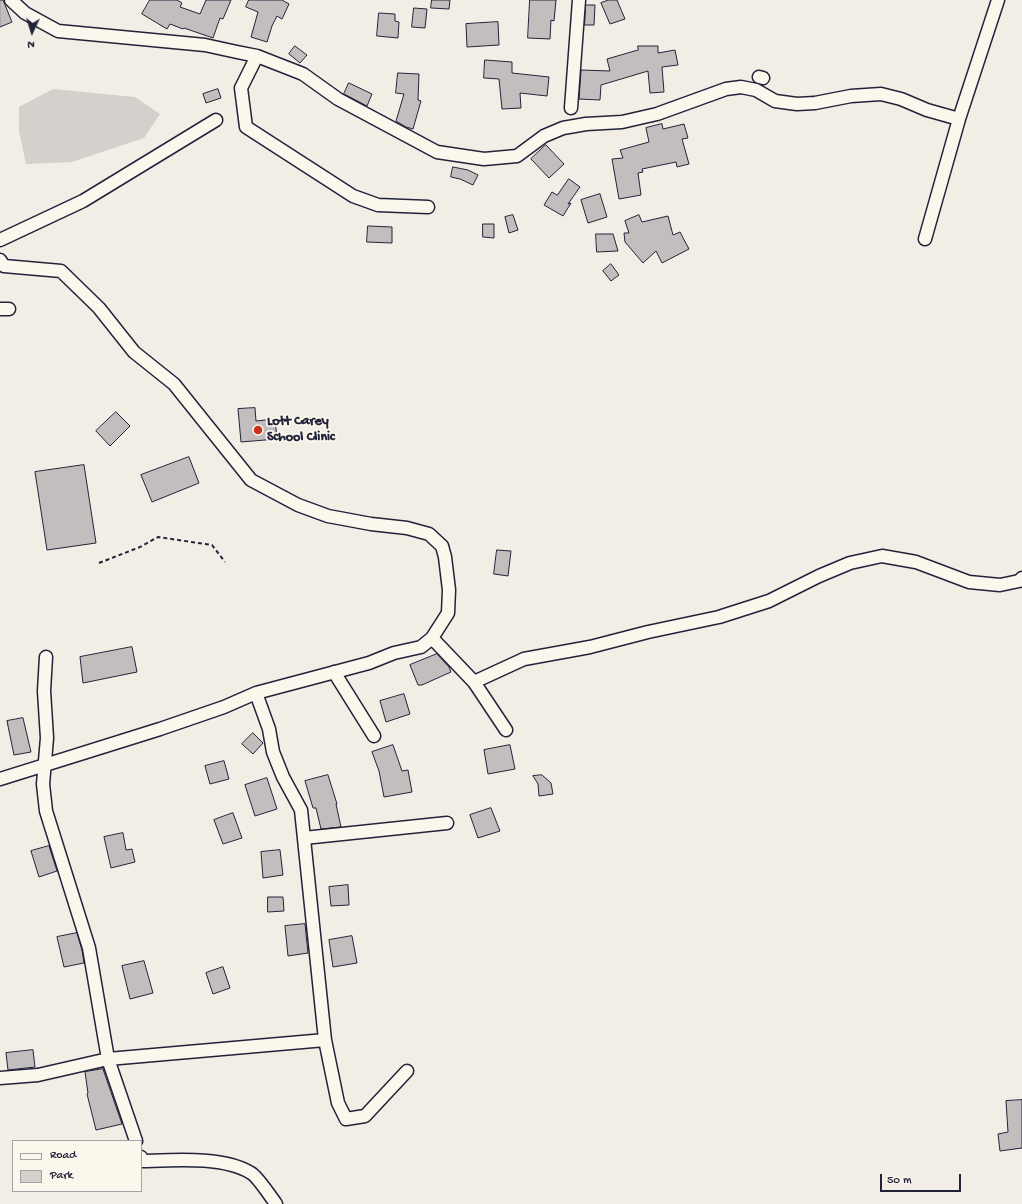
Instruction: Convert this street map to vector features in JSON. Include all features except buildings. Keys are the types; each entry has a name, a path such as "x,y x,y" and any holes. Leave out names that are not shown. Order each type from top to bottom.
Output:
{"street":[{"path":"10,0 24,12 58,31 205,45 257,56 303,74 338,100 437,152 484,159 517,156 544,136 564,128 586,124 622,122 656,114 726,89 741,87 756,90 775,101 797,104 814,103 851,96 881,94 901,99 927,110 959,119"},
{"path":"572,108 580,0"},
{"path":"925,239 959,119 998,0"},
{"path":"257,56 241,88 246,127 352,196 378,205 428,206"},
{"path":"0,240 83,201 216,120"},
{"path":"0,260 4,266 61,271 99,308 134,352 174,384 251,480 298,505 328,516 371,524 407,528 429,534 442,546 449,590 448,613 432,638 421,647 394,653 369,663 256,693 160,729 0,779"},
{"path":"474,682 524,659 590,648 648,632 719,617 769,601 819,576 850,563 882,556 916,562 969,582 1000,585 1019,581 1022,578"},
{"path":"432,638 474,682 506,730"},
{"path":"46,657 44,691 47,738 43,784 46,811 89,948 108,1059 136,1140"},
{"path":"334,672 374,736"},
{"path":"256,693 269,729 273,752 283,777 301,810 326,1040 338,1103 346,1119 365,1116 407,1072"},
{"path":"304,838 447,823"},
{"path":"0,1078 38,1075 108,1059 326,1040"},
{"path":"142,1159 143,1161 211,1161 233,1165 252,1173 276,1204"}],"path":[{"path":"99,563 140,547 158,537 212,545 225,562"}],"green space":[{"path":"53,89 135,97 160,114 144,138 72,162 26,164 19,131 19,107"}],"place":[{"name":"Lott Carey School Clinic","path":"258,430"}]}
